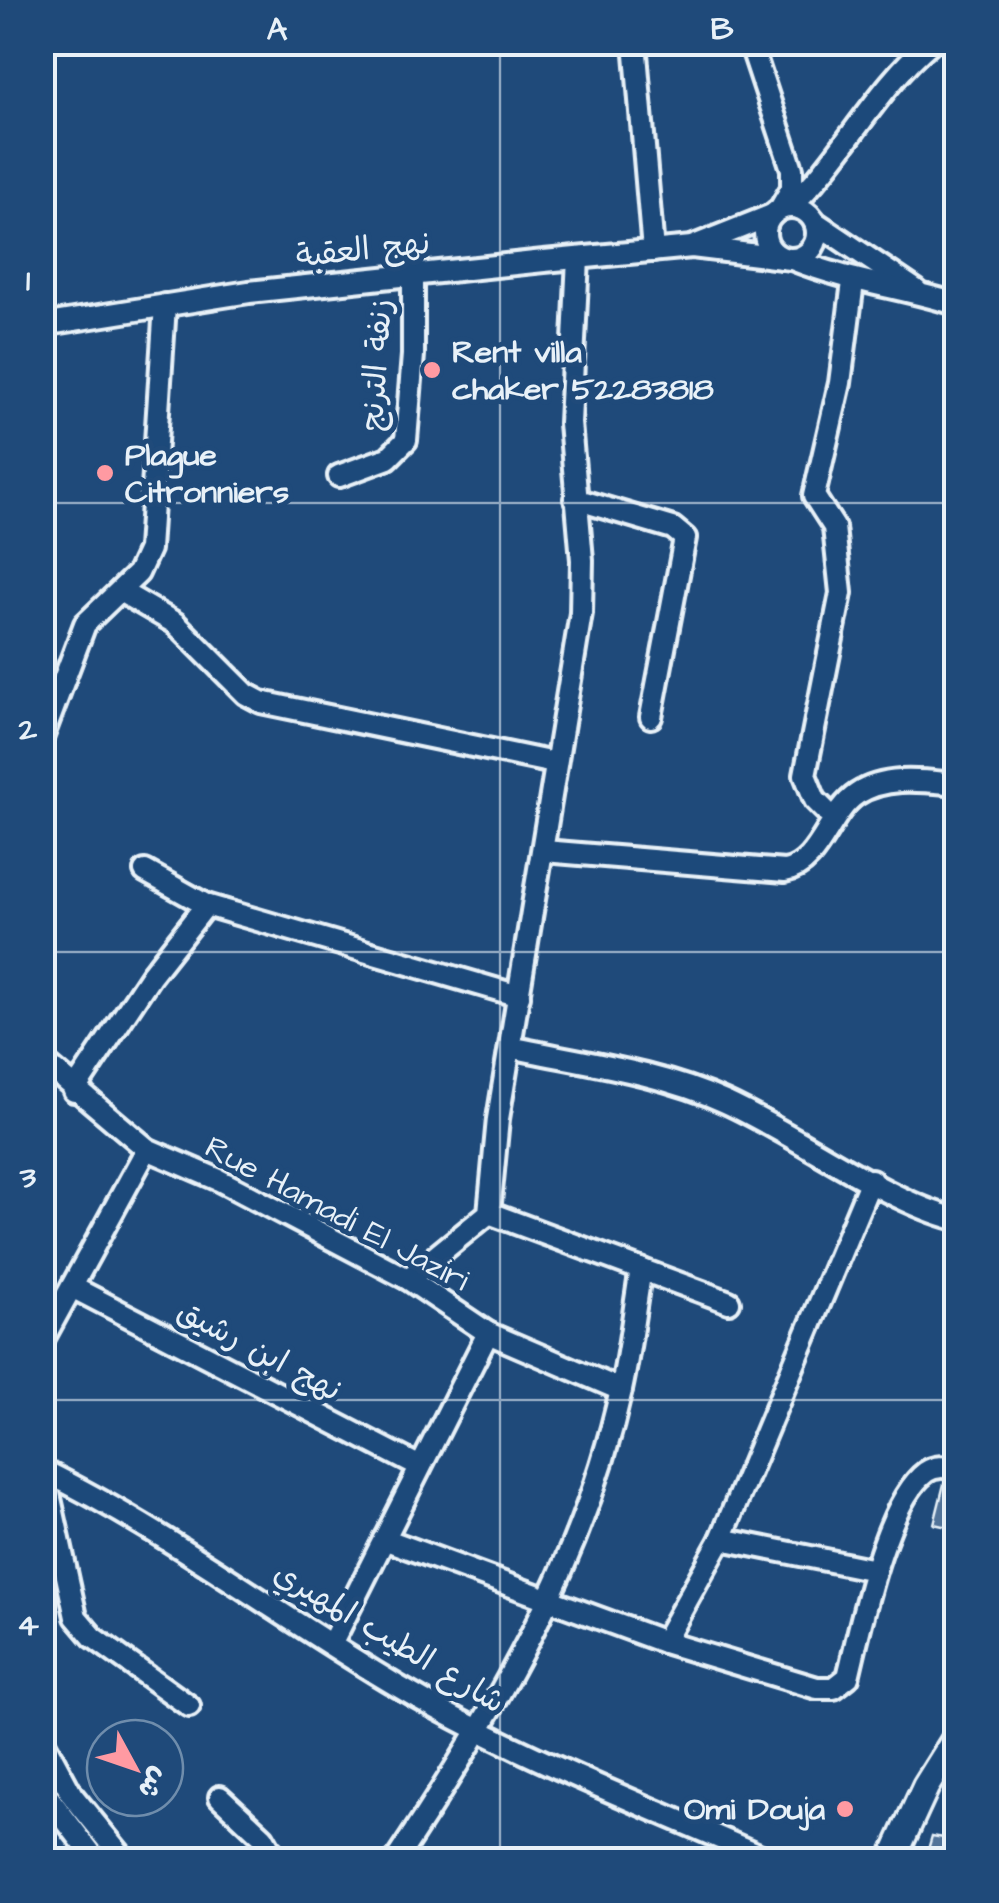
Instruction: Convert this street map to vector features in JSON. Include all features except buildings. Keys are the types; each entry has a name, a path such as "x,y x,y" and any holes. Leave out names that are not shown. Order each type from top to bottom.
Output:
{"main road":[{"path":"892,1860 926,1786 956,1738"}],"street":[{"path":"635,42 654,251"},
{"path":"750,42 792,169 792,188 765,234 767,244 786,258"},
{"path":"692,247 781,210 825,174 867,113 931,42"},
{"path":"786,258 811,250 817,236 813,219 825,174"},
{"path":"781,210 813,219 917,292"},
{"path":"692,247 786,258 853,282 917,292 956,304"},
{"name":"نهج العقبة","path":"42,325 249,292 692,247"},
{"path":"408,1279 490,1213 510,1047 580,613 582,560 570,423 578,258"},
{"name":"زنفة الترنج","path":"338,476 388,458 406,440 413,355 412,276"},
{"path":"832,817 815,800 805,775 841,593 834,527 814,496 840,382 853,282"},
{"path":"44,729 85,624 138,573 149,549 165,306"},
{"path":"575,499 673,528 685,538 651,717"},
{"path":"120,591 175,623 246,694 261,702 554,764"},
{"path":"544,850 785,871 803,865 832,817 859,792 910,780 956,784"},
{"path":"145,871 206,905 519,996"},
{"path":"74,1090 151,976 206,905"},
{"path":"510,1047 721,1100 932,1213 956,1220"},
{"name":"Rue Hamadi El Jaziri","path":"42,1060 147,1149 219,1180 408,1279 488,1333 621,1390"},
{"path":"42,1341 147,1149"},
{"path":"664,1642 721,1540 872,1180"},
{"path":"490,1213 729,1302"},
{"path":"396,1860 482,1731 551,1598 588,1502 621,1390 641,1269"},
{"name":"نهج ابن رشيق","path":"72,1287 420,1467"},
{"path":"332,1643 488,1333"},
{"path":"384,1539 664,1642 781,1678 834,1688 848,1677 875,1570 898,1514 919,1480 940,1466 956,1469"},
{"path":"43,1470 76,1617 93,1636 189,1706"},
{"name":"شارع الطيب المهيري","path":"43,1470 158,1531 398,1686 482,1731 770,1860"},
{"path":"721,1540 875,1570"},
{"path":"42,1739 51,1786 112,1860"},
{"path":"42,1761 51,1786 96,1860"},
{"path":"51,1786 125,1860"},
{"path":"220,1797 263,1837 276,1860"}],"place":[{"name":"Rent villa chaker 52283818","path":"432,370"},
{"name":"Plague Citronniers","path":"105,473"},
{"name":"Omi Douja","path":"845,1809"}]}
